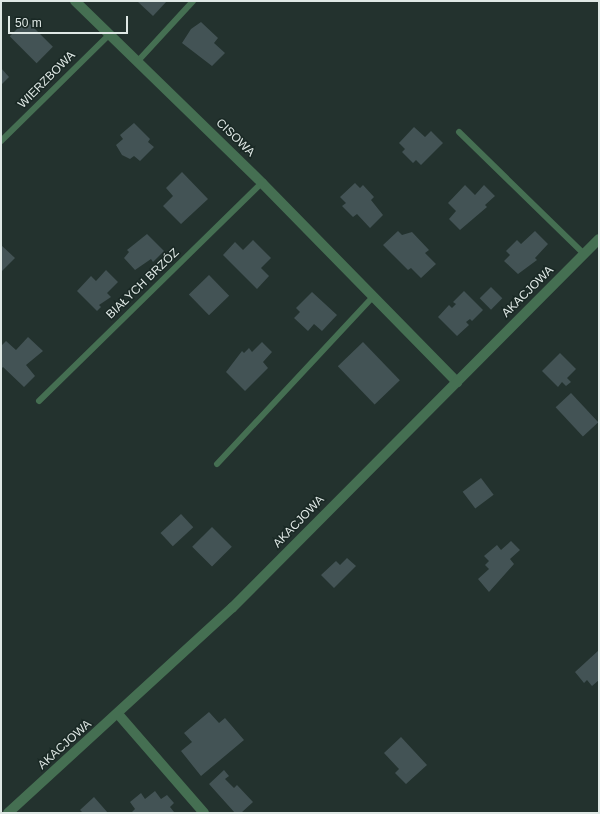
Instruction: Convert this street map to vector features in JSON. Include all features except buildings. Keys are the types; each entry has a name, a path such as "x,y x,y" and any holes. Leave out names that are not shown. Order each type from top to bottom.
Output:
{"street":[{"name":"CISOWA","path":"75,1 262,184 457,382"},
{"name":"AKACJOWA","path":"8,813 118,714 232,608 599,239"},
{"path":"118,714 204,813"}],"lane":[{"path":"137,62 193,1"},
{"name":"WIERZBOWA","path":"1,142 109,35"},
{"path":"460,132 584,254"},
{"name":"BIAŁYCH BRZÓZ","path":"39,401 262,184"},
{"path":"217,464 373,297"}]}
